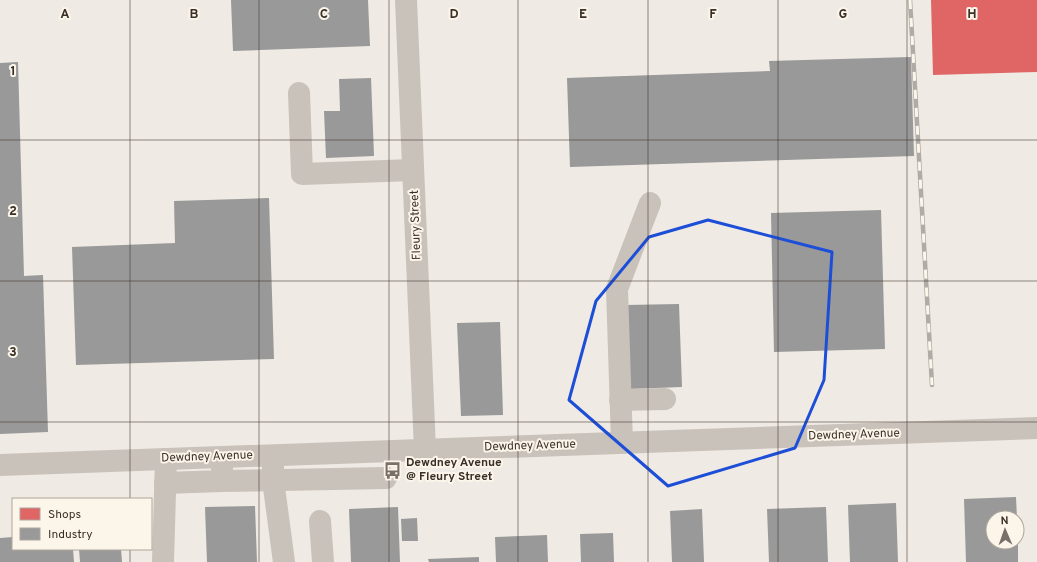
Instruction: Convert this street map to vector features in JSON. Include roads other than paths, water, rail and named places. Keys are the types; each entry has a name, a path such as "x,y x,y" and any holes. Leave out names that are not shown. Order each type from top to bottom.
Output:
{"street":[{"name":"Fleury Street","path":"406,0 425,450"},
{"path":"299,93 302,174 413,170"},
{"path":"622,443 617,289 650,203"},
{"path":"620,400 665,399"},
{"name":"Dewdney Avenue","path":"0,464 1037,428"},
{"path":"272,455 273,480 284,562"},
{"path":"222,457 222,481"},
{"path":"163,562 166,459"},
{"path":"165,483 386,478"},
{"path":"320,521 323,562"}],"railway":[{"path":"910,0 932,385"}],"place":[{"name":"Dewdney Avenue @ Fleury Street","path":"393,470"}]}
